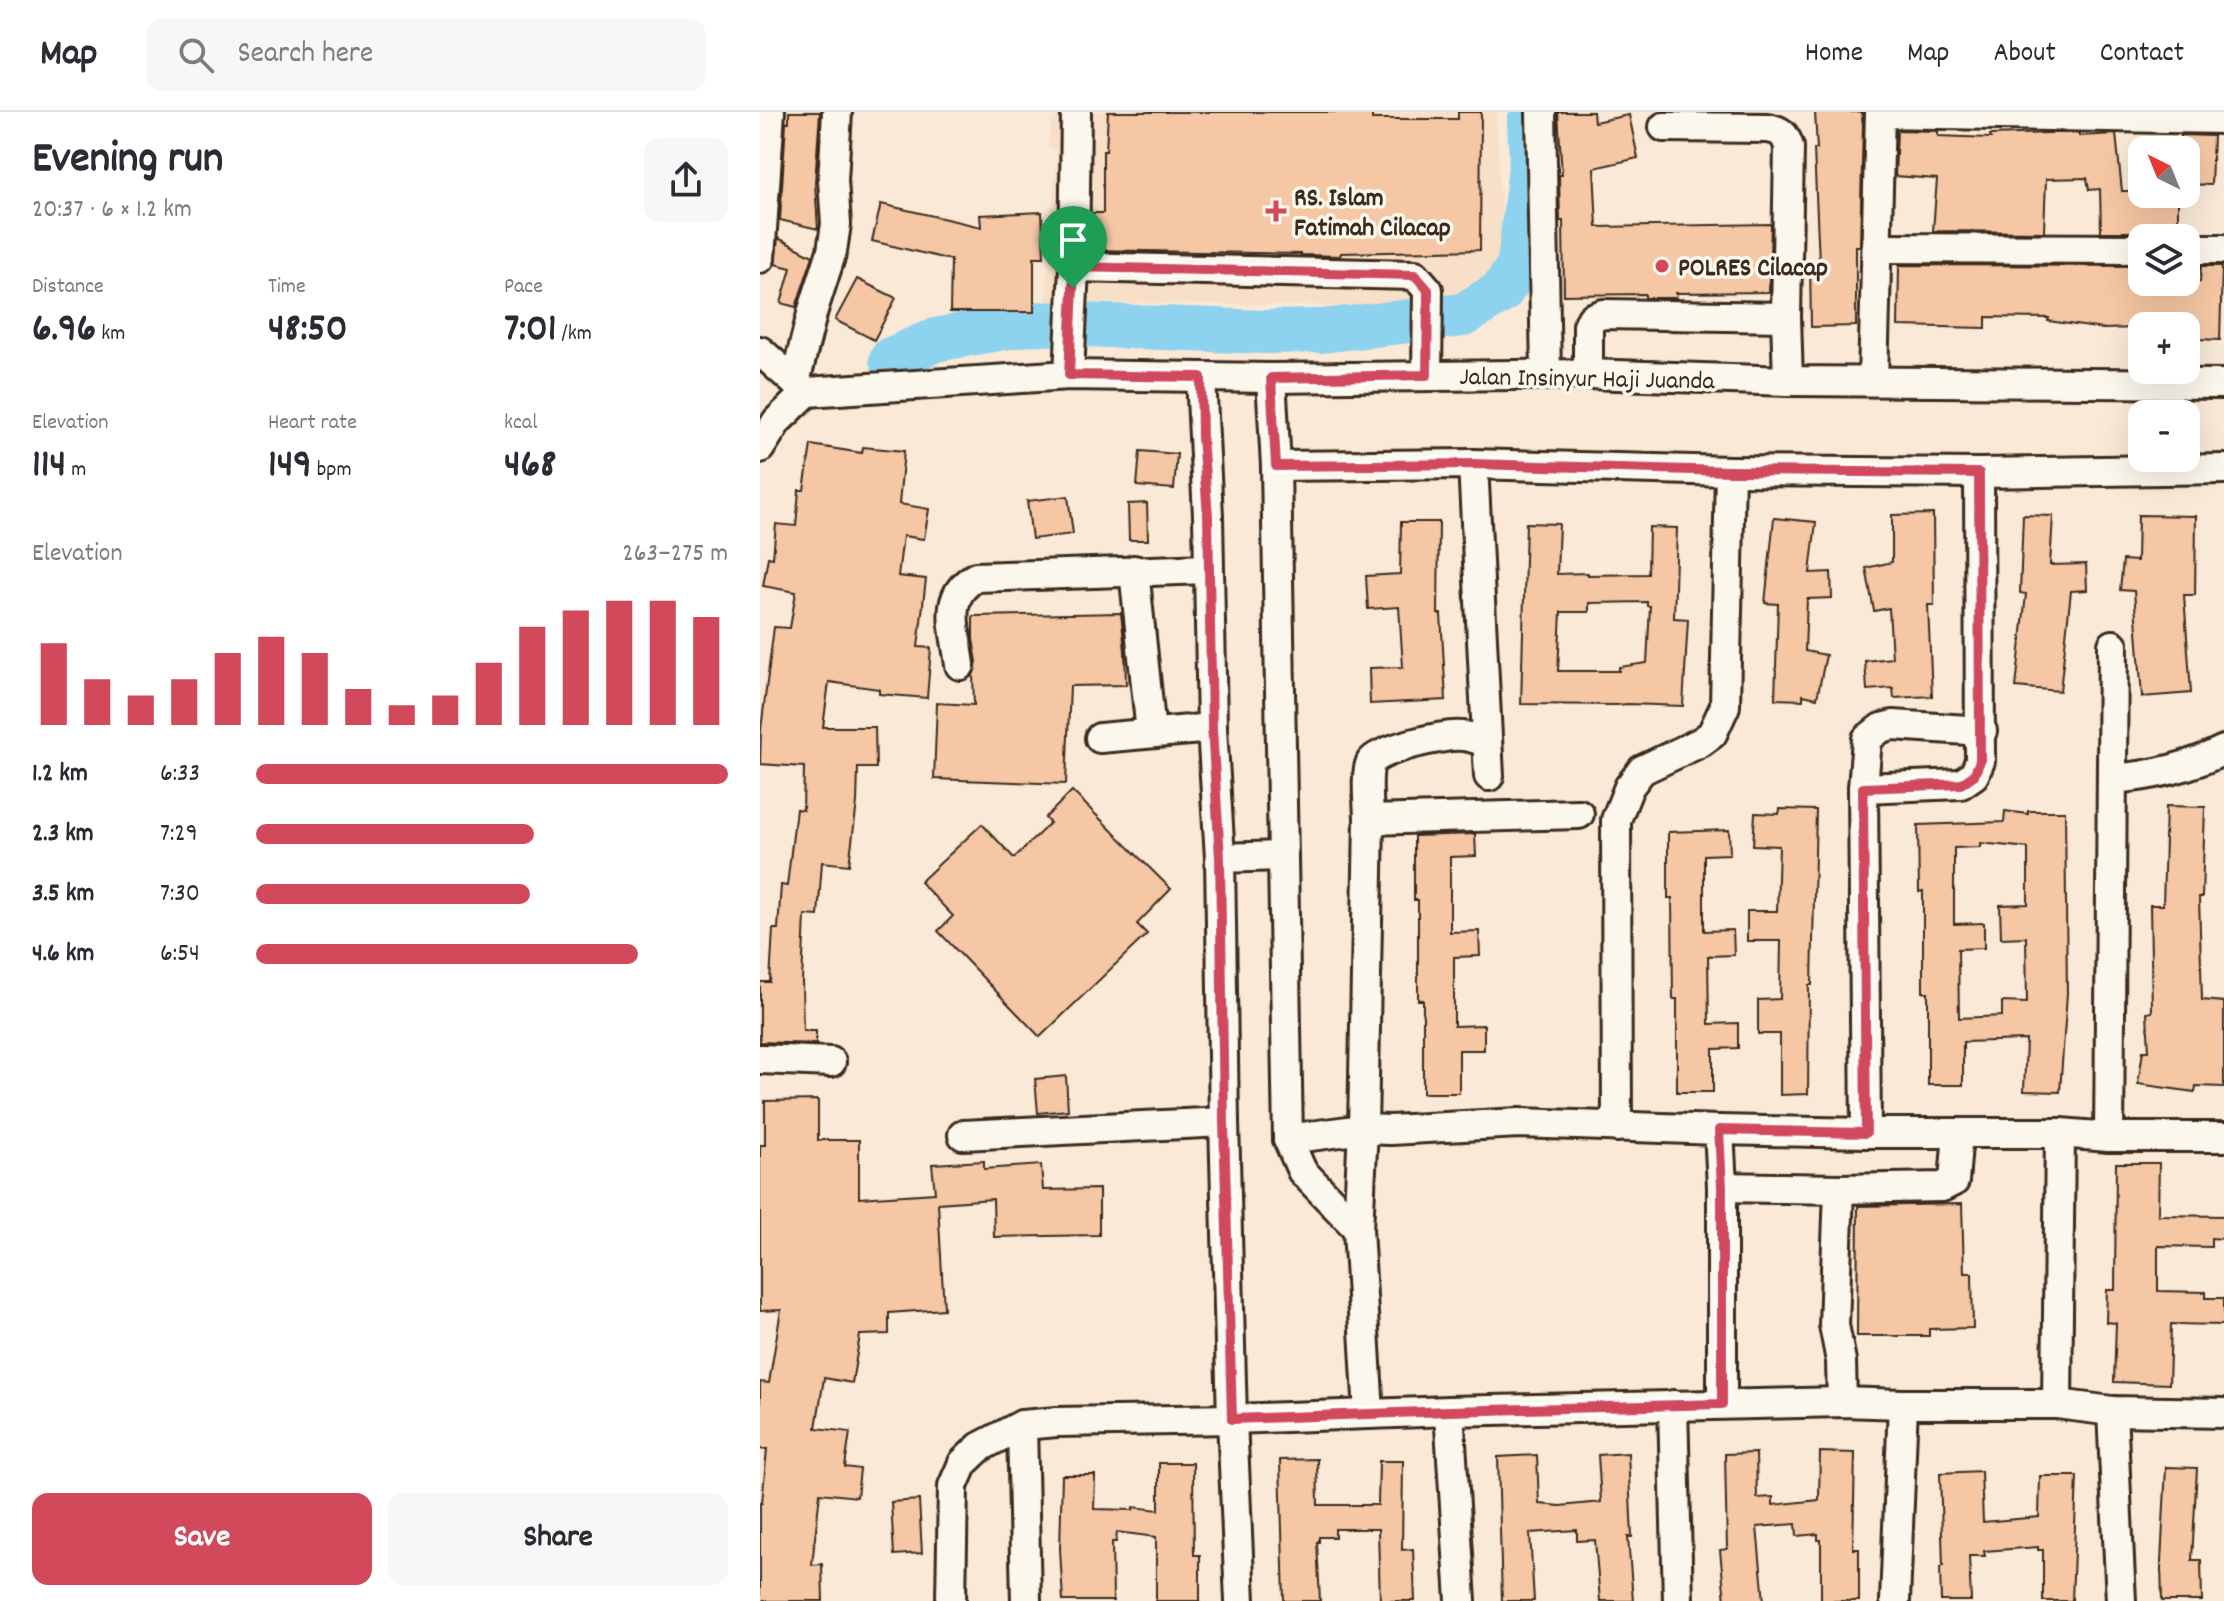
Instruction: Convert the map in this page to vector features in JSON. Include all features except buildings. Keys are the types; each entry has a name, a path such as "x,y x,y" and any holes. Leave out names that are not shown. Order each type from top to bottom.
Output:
{"street":[{"path":"760,258 770,112"},
{"path":"760,448 801,387 813,310 832,251 836,224 833,180 837,112"},
{"path":"1069,375 1076,112"},
{"path":"1541,112 1546,374"},
{"path":"1873,381 1880,112 2224,119"},
{"path":"1664,127 1767,128 1779,130 1786,136 1789,147 1788,381"},
{"path":"1877,248 2128,249"},
{"path":"2200,249 2224,249"},
{"path":"1073,280 1415,275 1428,290 1427,375"},
{"path":"1588,374 1588,325 1592,318 1603,314 1786,317"},
{"path":"760,351 801,387"},
{"name":"Jalan Insinyur Haji Juanda","path":"801,387 1069,375 1271,378 1588,374 1788,381 2224,384"},
{"path":"1201,377 1208,516 1212,728 1220,858 1224,1122 1240,1601"},
{"path":"1271,378 1276,466 1288,1139 1302,1171 1358,1229"},
{"path":"1276,466 1473,464 1730,471 1979,473 2224,469"},
{"path":"1473,464 1489,776"},
{"path":"1617,1127 1616,820 1629,787 1642,770 1712,734 1725,706 1730,471"},
{"path":"1863,788 1961,784 1974,775 1980,761 1979,473"},
{"path":"960,665 953,607 963,584 976,577 1208,569"},
{"path":"1134,570 1151,733"},
{"path":"2109,1137 2113,645"},
{"path":"1866,1133 1863,788 1867,739 1881,728 1893,725 1982,731"},
{"path":"1100,738 1212,728"},
{"path":"1369,1414 1358,1229 1363,1129 1368,771 1374,758 1382,753 1438,738 1460,735 1487,742"},
{"path":"2112,779 2154,775 2201,762 2224,750"},
{"path":"1369,820 1579,814"},
{"path":"1220,858 1283,856"},
{"path":"760,1059 831,1062"},
{"path":"963,1135 1224,1122"},
{"path":"1288,1139 1363,1129 1519,1123 1866,1133 2224,1137"},
{"path":"1719,1130 1722,1404"},
{"path":"1722,1187 1942,1187 1954,1181 1958,1133"},
{"path":"2057,1404 2060,1133"},
{"path":"1839,1189 1834,1325 1841,1361 1842,1402"},
{"path":"951,1601 953,1486 963,1463 980,1447 1022,1425 1842,1402 2057,1404 2112,1411 2224,1413"},
{"path":"1895,1601 1903,1404"},
{"path":"1673,1405 1678,1601"},
{"path":"1449,1411 1461,1601"},
{"path":"2112,1411 2121,1601"},
{"path":"1022,1425 1026,1601"}],"shaded area":[{"name":"RS. Islam Fatimah Cilacap","path":"1074,112 1496,112 1503,261 1487,284 1469,299 1452,307 1047,302 1048,250 1058,149 1048,148 1051,121 1070,120"}],"waterway":[{"path":"891,359 935,340 1032,323 1265,332 1321,331 1463,315 1501,292 1519,265 1531,157 1529,122"}],"place":[{"name":"RS. Islam Fatimah Cilacap","path":"1276,211"},
{"name":"POLRES Cilacap","path":"1662,266"}],"route":[{"path":"1074,267 1415,275 1428,290 1427,375 1271,378 1276,466 1473,464 1730,471 1979,473 1980,761 1974,775 1961,784 1863,788 1866,1133 1719,1130 1722,1404 1232,1419 1220,858 1212,728 1208,516 1201,377 1069,375 1073,288 1074,267"}]}
